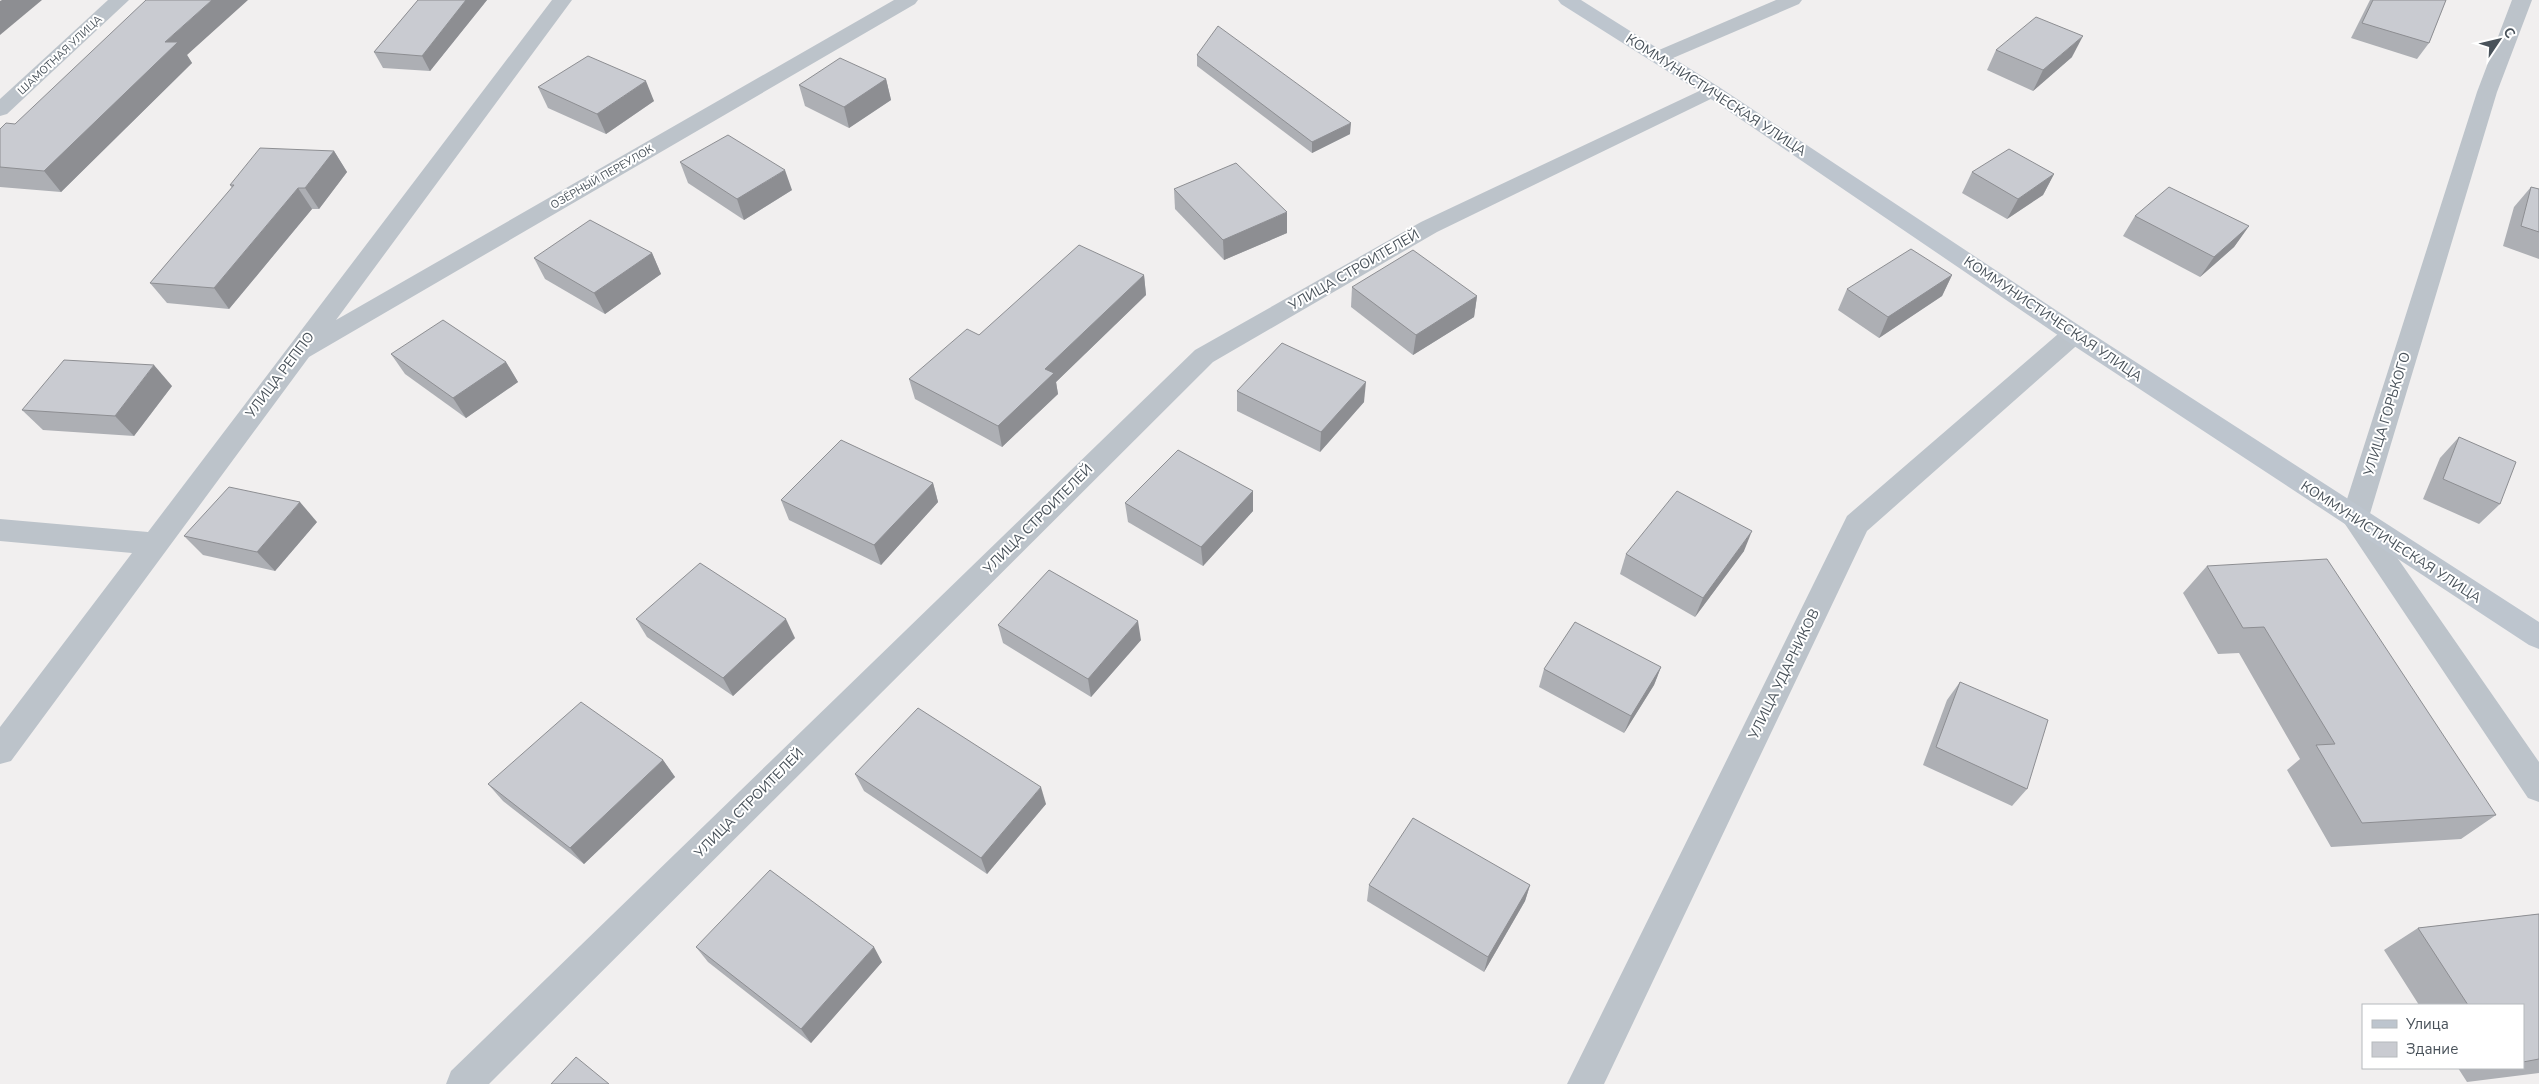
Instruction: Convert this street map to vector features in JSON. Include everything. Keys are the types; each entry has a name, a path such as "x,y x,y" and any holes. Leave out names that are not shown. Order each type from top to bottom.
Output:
{"street":[{"name":"ШАМОТНАЯ УЛИЦА","path":"0,110 119,0"},
{"name":"УЛИЦА РЕППО","path":"0,751 295,354 562,0"},
{"name":"ОЗЁРНЫЙ ПЕРЕУЛОК","path":"295,354 908,0"},
{"name":"КОММУНИСТИЧЕСКАЯ УЛИЦА","path":"1568,0 1659,56 2074,334 2539,638"},
{"path":"1659,56 1792,0"},
{"name":"УЛИЦА ГОРЬКОГО","path":"2355,518 2487,92 2522,0"},
{"name":"УЛИЦА СТРОИТЕЛЕЙ","path":"464,1084 1204,356 1429,227 1712,91"},
{"name":"УЛИЦА УДАРНИКОВ","path":"1585,1084 1857,524 2074,334"},
{"path":"2355,518 2539,788"},
{"path":"0,530 155,544"}],"building":[{"path":"146,0 212,0 165,42 178,42 44,171 0,167 0,129 6,123 15,124"},
{"path":"418,0 466,0 422,56 374,52"},
{"path":"2373,0 2446,0 2429,43 2362,23"},
{"path":"2036,17 2083,36 2043,70 1996,50"},
{"path":"1218,26 1351,123 1312,142 1197,55"},
{"path":"588,56 646,81 597,114 538,87"},
{"path":"840,58 886,79 844,107 799,85"},
{"path":"728,135 785,170 737,199 680,162"},
{"path":"260,148 334,151 305,188 298,188 214,288 150,283 234,185 230,185"},
{"path":"2009,149 2054,174 2018,199 1972,172"},
{"path":"1236,163 1287,212 1223,240 1174,189"},
{"path":"2169,187 2249,226 2214,257 2135,216"},
{"path":"2531,187 2539,189 2539,232 2521,226"},
{"path":"590,220 652,253 594,293 534,258"},
{"path":"1079,245 1144,275 1045,369 1054,373 998,426 909,379 967,329 979,335"},
{"path":"1911,249 1952,275 1888,317 1847,289"},
{"path":"1413,250 1477,296 1416,335 1352,287"},
{"path":"443,320 506,362 453,398 391,354"},
{"path":"1282,343 1366,382 1321,432 1237,391"},
{"path":"64,360 154,365 115,416 22,410"},
{"path":"2459,437 2516,462 2500,504 2443,479"},
{"path":"841,440 933,483 874,545 781,500"},
{"path":"1178,450 1253,491 1201,547 1125,503"},
{"path":"229,487 300,502 257,552 184,536"},
{"path":"1677,491 1752,531 1703,598 1626,554"},
{"path":"2327,559 2496,815 2362,823 2316,745 2335,744 2264,627 2243,628 2207,566"},
{"path":"700,563 786,619 723,678 636,619"},
{"path":"1049,570 1138,621 1088,679 998,625"},
{"path":"1575,622 1661,667 1631,716 1544,669"},
{"path":"1960,682 2048,720 2027,789 1936,747"},
{"path":"581,702 663,760 570,848 488,784"},
{"path":"918,708 1041,787 981,858 855,774"},
{"path":"1413,818 1530,885 1488,957 1369,885"},
{"path":"770,870 874,947 801,1029 696,947"},
{"path":"2539,914 2539,1059 2524,1062 2524,1004 2467,1004 2418,928"},
{"path":"576,1057 609,1084 551,1084"}]}
